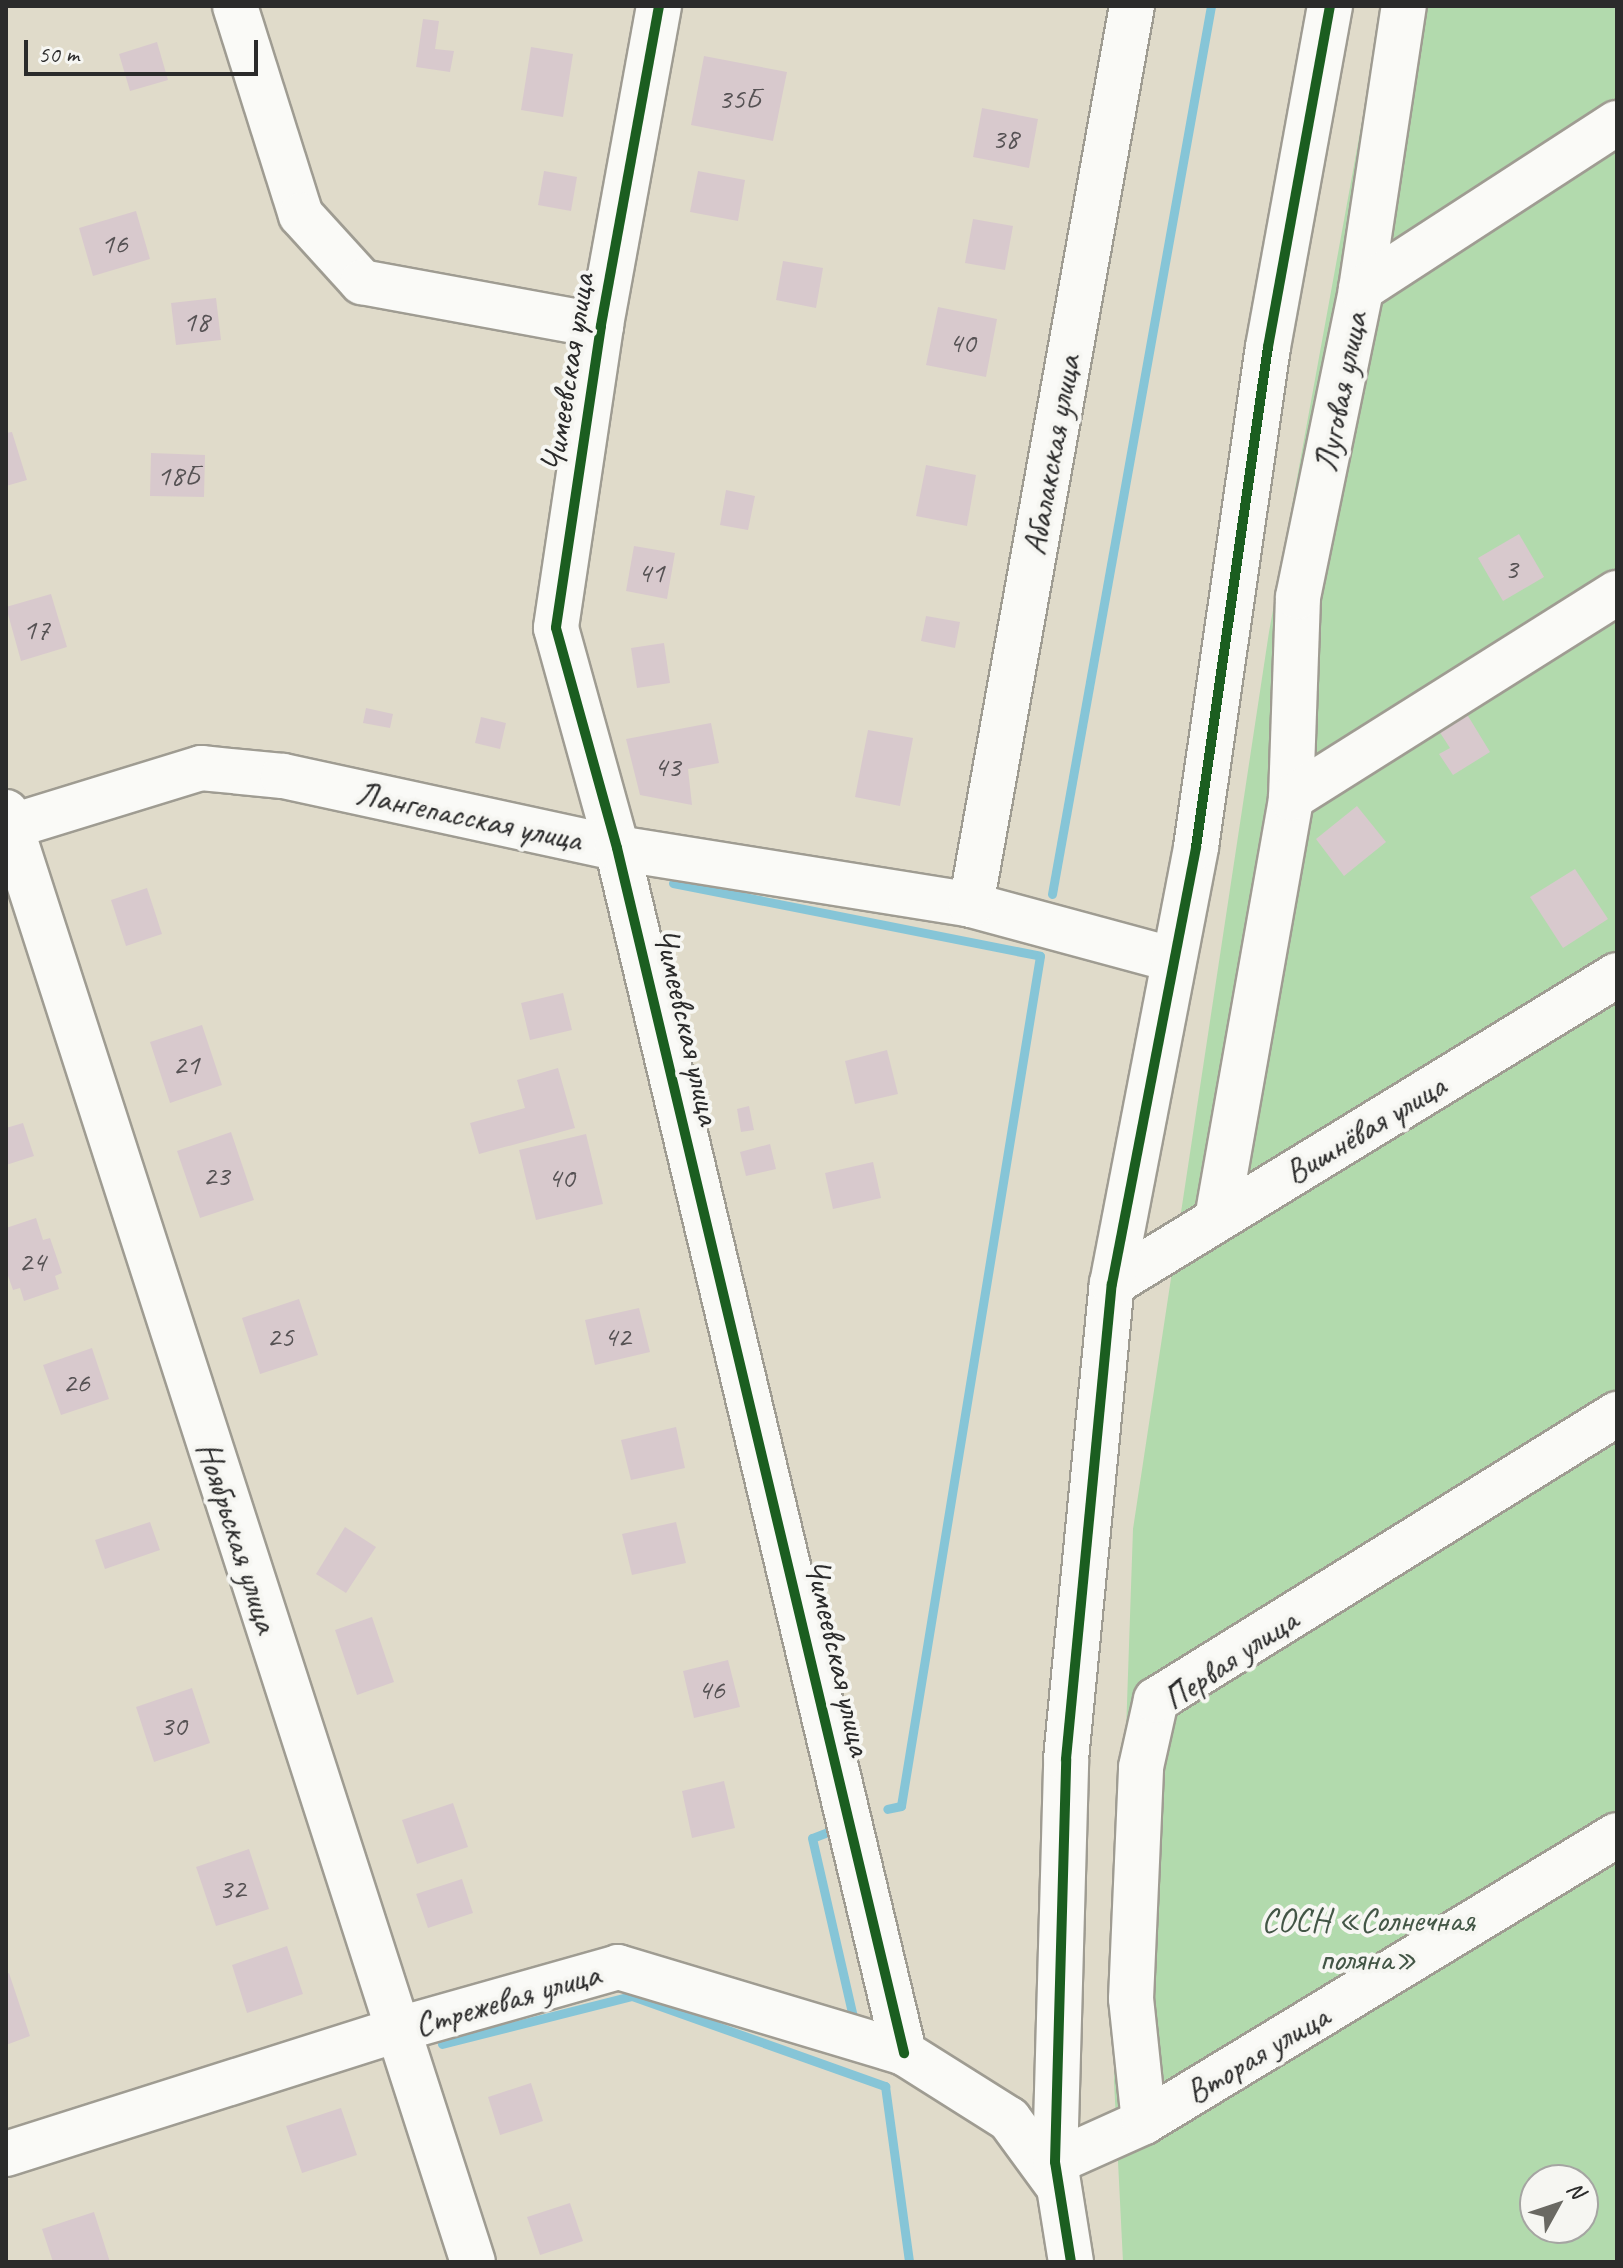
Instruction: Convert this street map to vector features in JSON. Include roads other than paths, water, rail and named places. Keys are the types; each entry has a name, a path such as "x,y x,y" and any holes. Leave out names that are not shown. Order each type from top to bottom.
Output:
{"street":[{"path":"235,6 301,215 362,282 601,326"},
{"name":"Чимеевская улица","path":"659,6 601,326 556,628 617,848 904,2053"},
{"name":"Абалакская улица","path":"971,905 1132,6"},
{"path":"1071,2262 1057,2174 1066,1759 1112,1284 1171,959 1196,847 1268,347 1330,6"},
{"path":"1361,289 1404,6"},
{"name":"Луговая улица","path":"1217,1219 1291,798 1298,597 1361,289 1617,123"},
{"path":"1291,798 1617,593"},
{"name":"Лангепасская улица","path":"8,822 201,768 283,776 617,848 971,905 1171,959"},
{"name":"Ноябрьская улица","path":"8,822 473,2262"},
{"name":"Вишнёвая улица","path":"1112,1284 1617,975"},
{"name":"Первая улица","path":"1144,2122 1131,1999 1141,1767 1156,1700 1617,1414"},
{"name":"Вторая улица","path":"1057,2174 1617,1835"},
{"name":"Стрежевая улица","path":"6,2154 396,2030 618,1967 904,2053 1009,2119 1057,2174"}],"waterway":[{"path":"1052,894 1211,6"},
{"path":"673,883 1040,956 901,1806 887,1809"},
{"path":"833,1830 812,1838 853,2017"},
{"path":"442,2044 632,1996 885,2086 909,2262"}],"park label":[{"name":"СОСН «Солнечная поляна»","path":"1368,1938"}]}
